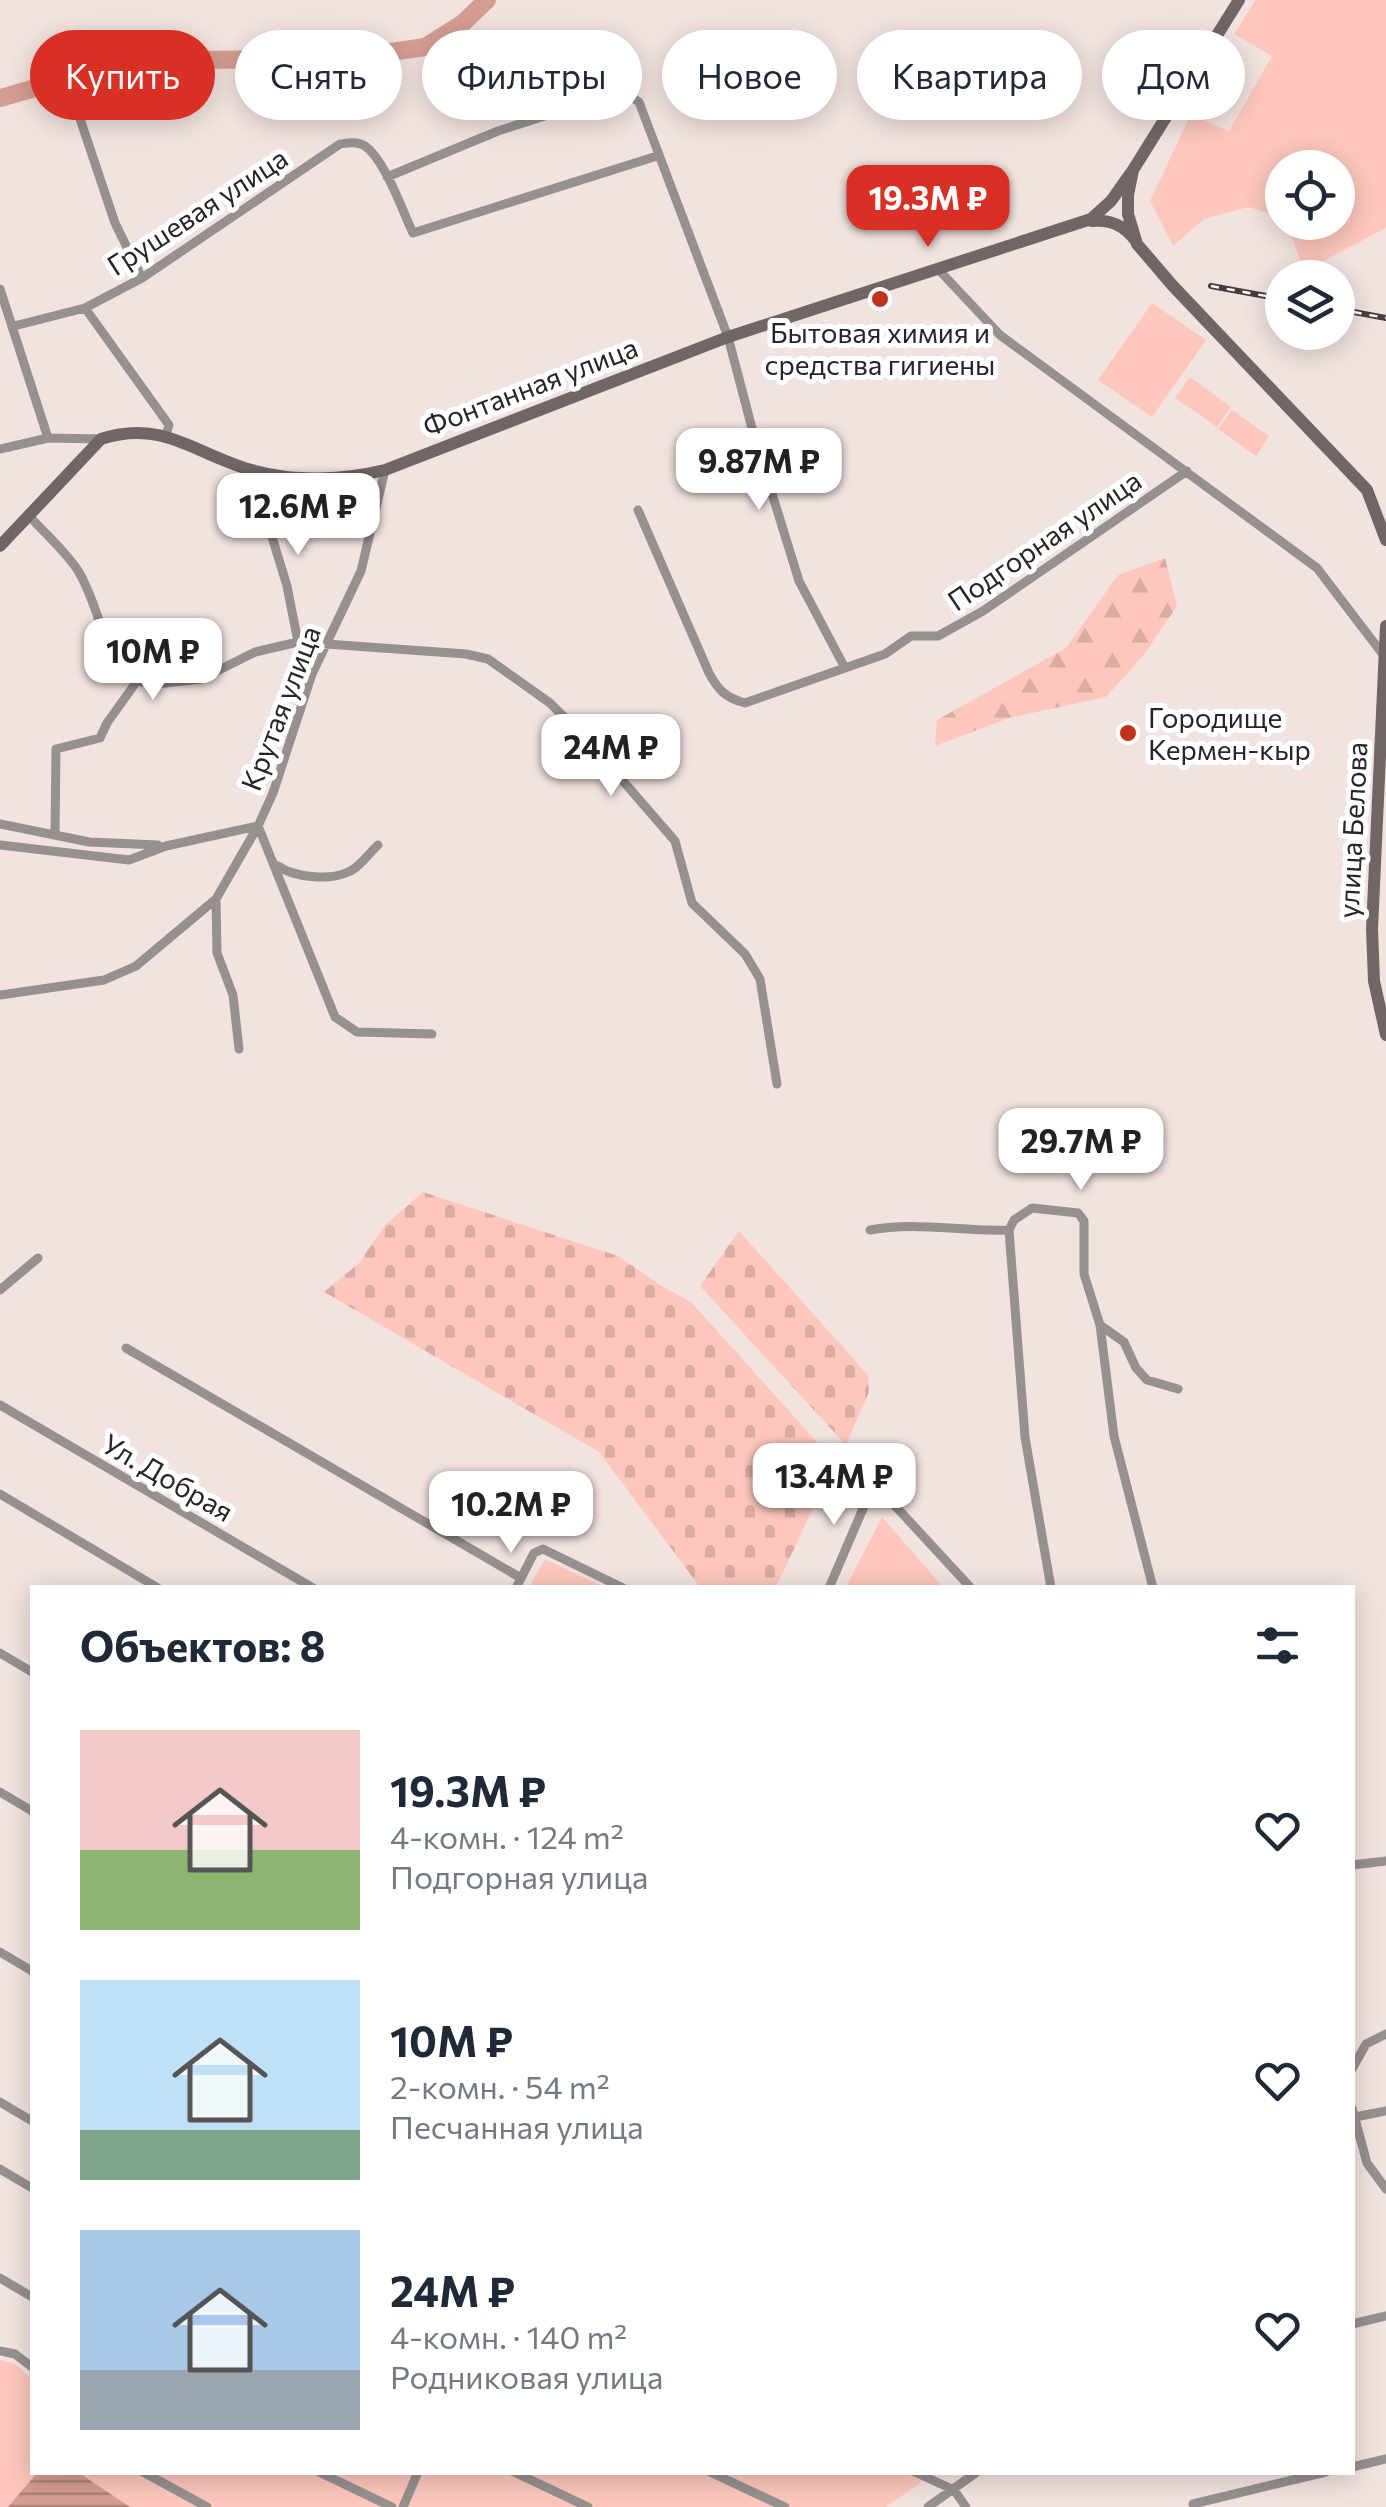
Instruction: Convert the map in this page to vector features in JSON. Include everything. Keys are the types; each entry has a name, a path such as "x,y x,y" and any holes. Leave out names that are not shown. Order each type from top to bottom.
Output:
{"main road":[{"path":"1085,222 1102,211 1134,170 1239,0"},
{"path":"1134,170 1128,214 1138,244"},
{"path":"1085,222 1103,220 1129,232 1173,286 1367,490 1386,540"},
{"name":"Фонтанная улица","path":"101,439 122,432 166,435 235,465 276,476 358,477 385,470 728,337 1085,222"},
{"path":"0,546 101,439"},
{"name":"улица Белова","path":"1386,626 1372,929 1374,982 1386,1036"}],"street":[{"path":"657,156 413,233 387,177 498,131 622,91 638,102 728,337 800,581 845,668"},
{"path":"80,120 115,223 142,278"},
{"name":"Грушевая улица","path":"14,326 85,308 142,278 340,144 366,146 387,177"},
{"name":"Подгорная улица","path":"938,269 1000,335 1317,568 1385,657"},
{"path":"0,289 48,438"},
{"path":"85,308 169,426 166,435"},
{"name":"Фонтанная улица","path":"0,449 48,438 101,439"},
{"name":"Крутая улица","path":"0,845 129,860 166,846 258,826 273,793 312,674 361,571 385,470"},
{"name":"Подгорная улица","path":"638,510 709,673 729,699 745,704 884,654 912,636 938,636 983,611 1186,471"},
{"path":"276,476 268,527 298,642"},
{"path":"29,516 78,572 99,626 124,668 137,680 156,684 201,679 255,652 298,642 466,654 488,659 550,703 676,842 692,903 745,954 760,979 777,1084"},
{"path":"55,834 56,748 100,738 137,680"},
{"path":"0,824 89,842 166,846"},
{"path":"258,826 334,1017 357,1032 432,1034"},
{"path":"0,994 104,980 136,966 216,899 258,826"},
{"path":"276,864 297,874 332,876 350,872 378,845"},
{"path":"216,899 217,954 233,995 239,1049"},
{"path":"1050,1585 1025,1437 1010,1230 1022,1212 1032,1208 1081,1214 1084,1221 1084,1274 1100,1326 1114,1436 1152,1585"},
{"path":"870,1230 901,1225 969,1232 1010,1230"},
{"path":"0,1290 38,1258"},
{"path":"1100,1326 1124,1342 1136,1368 1147,1380 1178,1389"},
{"path":"126,1348 518,1583 534,1553 544,1550 617,1585"},
{"name":"Ул. Добрая","path":"0,1405 308,1585"},
{"path":"830,1585 874,1483 968,1585"},
{"path":"0,1494 153,1585"},
{"path":"0,1653 30,1671"},
{"path":"0,1792 30,1810"},
{"path":"1355,1865 1386,1860"},
{"path":"0,1952 30,1970"},
{"path":"1355,2064 1366,2044 1386,2034"},
{"path":"0,2102 30,2119"},
{"path":"1355,2112 1386,2111"},
{"path":"1355,2116 1366,2163 1386,2189"},
{"path":"0,2169 30,2187"},
{"path":"0,2278 30,2296"},
{"path":"1355,2323 1386,2316"},
{"path":"0,2351 15,2354 30,2365"},
{"path":"1355,2466 1386,2459"},
{"path":"148,2475 207,2507"},
{"path":"325,2475 392,2507"},
{"path":"403,2507 417,2475"},
{"path":"520,2475 588,2507"},
{"path":"716,2475 785,2507"},
{"path":"922,2475 954,2490 966,2507"},
{"path":"928,2507 973,2475"},
{"path":"1193,2504 1284,2477"}],"green space":[{"path":"1256,0 1386,0 1386,228 1325,260 1300,260 1293,240 1355,240 1355,150 1265,150 1265,212 1248,207 1204,219 1173,246 1150,201 1188,120 1204,120 1229,131 1235,120 1245,120 1245,103 1272,56 1245,40 1245,30 1237,30"},
{"path":"1152,303 1206,340 1152,417 1098,380"},
{"path":"1190,377 1231,407 1217,427 1175,398"},
{"path":"1232,410 1269,436 1256,456 1218,429"},
{"path":"1165,558 1177,606 1143,656 1106,697 1009,718 935,746 937,720 1066,648 1118,575"},
{"path":"423,1192 618,1256 691,1302 835,1462 777,1585 699,1585 599,1452 324,1292 359,1263 385,1225"},
{"path":"739,1231 868,1375 869,1392 846,1445 700,1286"},
{"path":"882,1517 941,1585 847,1585"},
{"path":"545,1559 600,1585 530,1585"},
{"path":"0,2360 16,2364 30,2378 30,2475 931,2475 886,2507 0,2507"}],"shaded area":[{"path":"35,2475 82,2475 130,2507 8,2507"}],"waterway":[{"path":"0,98 129,61 350,58 425,47 463,23 487,0"}],"railway":[{"path":"1211,286 1265,296"},
{"path":"1355,312 1386,318"}],"place":[{"name":"Бытовая химия и средства гигиены","path":"880,299"},
{"name":"Городище Кермен-кыр","path":"1128,733"}]}
